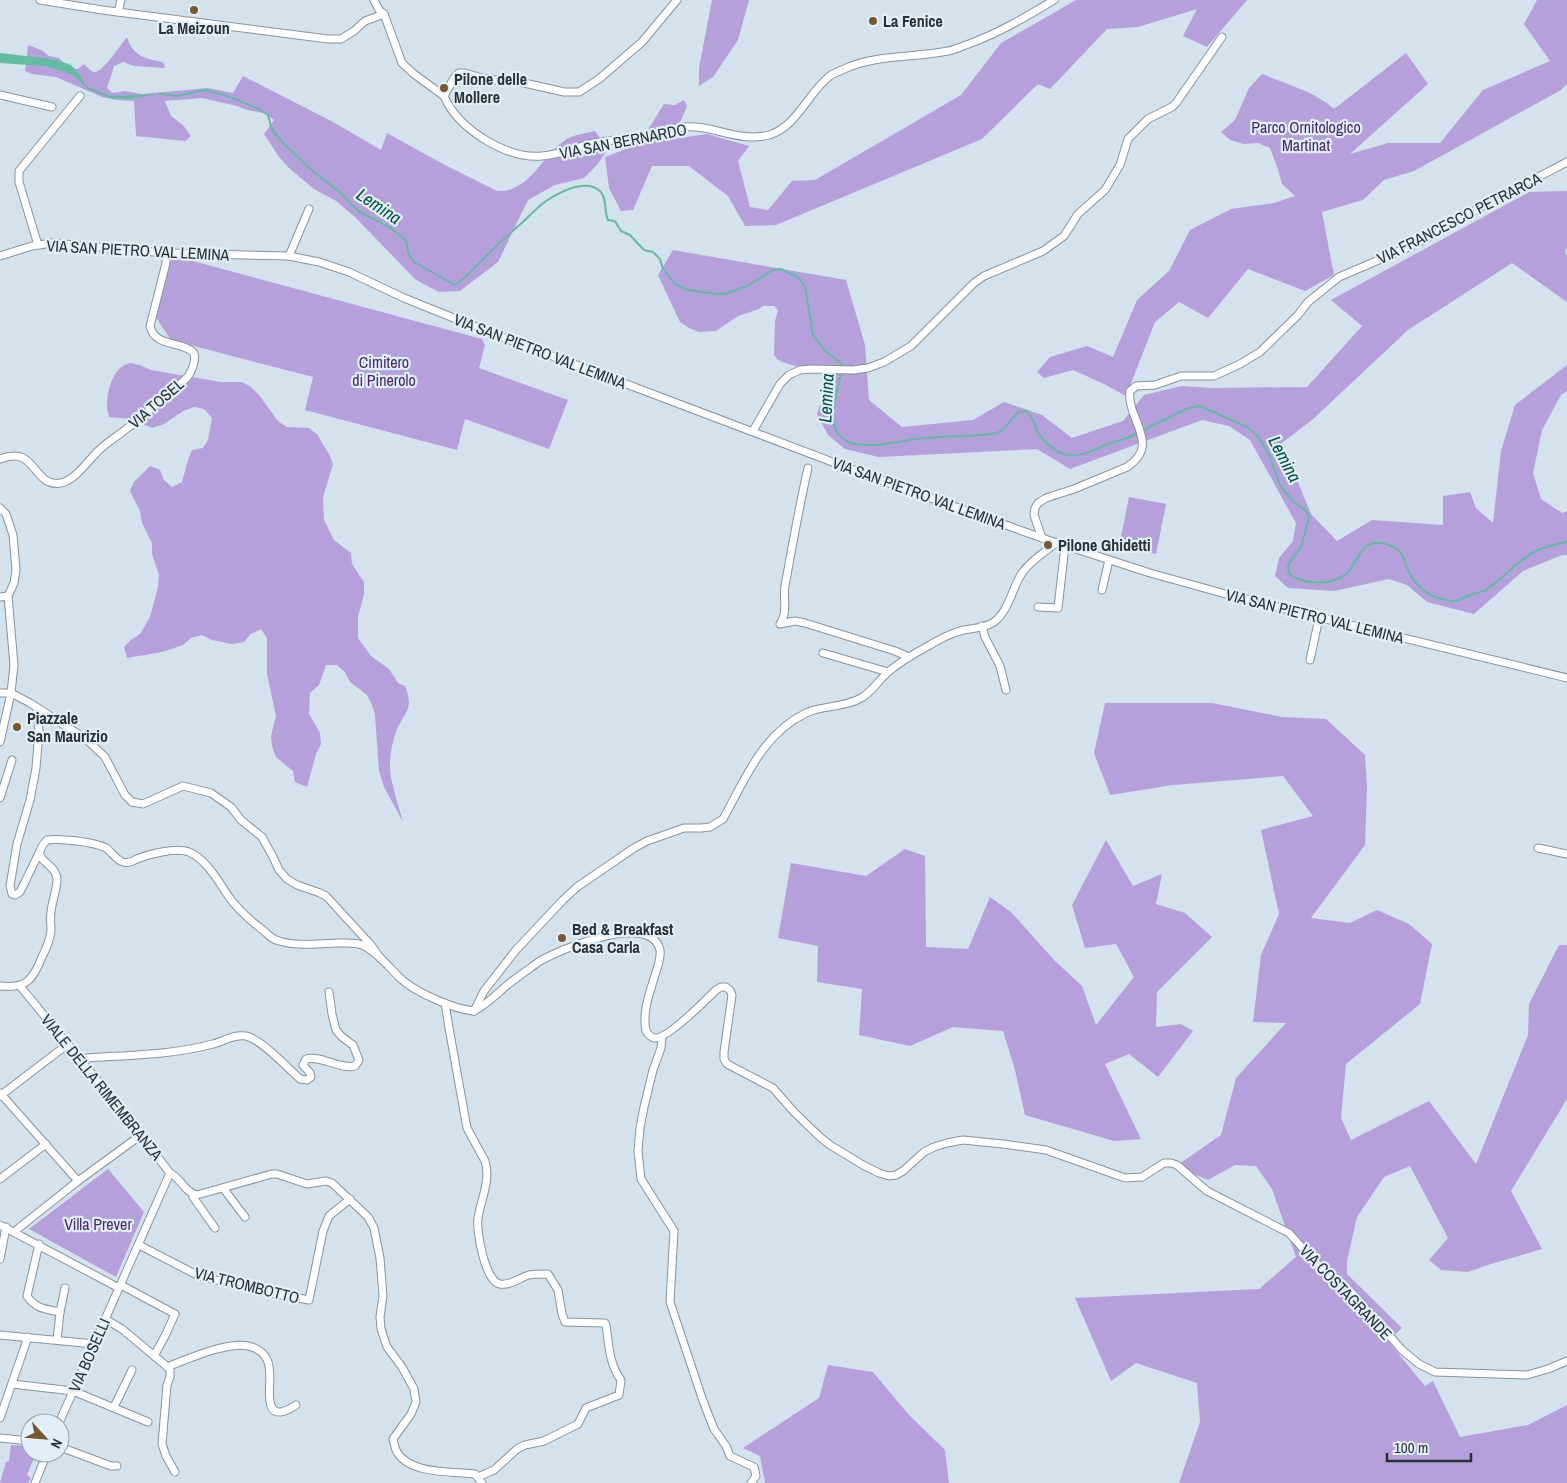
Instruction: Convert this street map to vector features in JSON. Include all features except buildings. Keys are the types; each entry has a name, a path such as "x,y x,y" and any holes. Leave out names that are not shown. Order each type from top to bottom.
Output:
{"street":[{"path":"40,0 328,39 341,39 365,21 384,14"},
{"path":"118,12 121,0"},
{"path":"374,0 379,10 384,14 402,63 444,96 459,73 496,80 511,80 564,92 579,92 599,79 642,42 677,0"},
{"name":"VIA SAN BERNARDO","path":"444,96 454,113 472,132 510,152 526,155 542,156 600,142 640,137 684,127 722,131 742,137 770,135 792,120 816,89 831,75 872,59 950,51 1011,25 1054,0"},
{"path":"753,431 783,380 789,375 800,370 853,370 868,368 884,362 911,346 984,276 1043,251 1064,236 1078,214 1105,190 1120,165 1128,139 1148,119 1172,107 1222,37"},
{"path":"0,95 52,107"},
{"path":"38,245 19,182 19,171 80,96"},
{"name":"VIA FRANCESCO PETRARCA","path":"1042,538 1034,515 1038,503 1046,498 1074,489 1127,467 1140,452 1143,441 1130,400 1132,388 1155,385 1182,376 1214,376 1240,364 1260,352 1298,315 1308,302 1339,277 1416,244 1567,162"},
{"path":"289,256 309,209"},
{"name":"VIA SAN PIETRO VAL LEMINA","path":"0,256 38,245 67,244 166,253 289,256 319,262 349,272 446,315 960,509 1056,543 1204,588 1567,678"},
{"name":"VIA TOSEL","path":"0,459 14,455 22,457 33,464 39,476 51,482 61,483 68,480 102,447 145,414 188,376 194,363 194,353 188,349 163,342 151,331 150,326 166,263 166,253"},
{"path":"808,468 785,585 784,617 780,624 795,621 805,622 908,657"},
{"path":"0,508 6,514 13,535 15,578 4,597 14,665 11,694 0,742"},
{"path":"474,1011 484,991 508,960 563,900 577,888 634,848 684,828 710,827 723,819 752,765 783,728 816,710 862,698 888,672 908,657 956,632 991,624 1005,608 1025,569 1056,543"},
{"path":"1038,607 1058,608 1065,546"},
{"path":"1102,590 1109,560"},
{"path":"1310,660 1320,618"},
{"path":"982,626 1000,666 1006,690"},
{"path":"823,653 888,672"},
{"path":"0,693 11,694 23,699 86,739 106,757 125,795 132,802 143,804 183,786 211,793 231,807 241,820 262,837 279,870 287,878 296,885 320,892 326,896 371,945 381,959"},
{"path":"37,708 39,732 36,768 30,800 17,844 10,886 12,894 15,895 20,892 43,844 51,839 97,844 109,850 121,862 127,863 169,850 188,852 207,867 248,919 278,941 299,945 324,943 353,943 362,945 381,959 408,985 445,1003 474,1011 487,1003 520,975 554,954 583,942 632,932 653,938 660,949 658,966 647,1001 644,1022 646,1032 651,1037 662,1037 661,1048 653,1070 640,1128 638,1151 641,1179 674,1231 670,1302 703,1401 714,1429 726,1446 730,1456 754,1467 756,1476 752,1483"},
{"path":"0,798 12,760"},
{"path":"1538,848 1567,854"},
{"path":"0,986 20,986 27,982 38,969 49,942 51,932 50,920 57,875 54,868 44,862 40,851"},
{"name":"VIALE DELLA RIMEMBRANZA","path":"20,986 141,1135 170,1174 120,1286"},
{"name":"VIA COSTAGRANDE","path":"662,1037 716,990 726,987 732,995 724,1052 724,1059 727,1064 773,1088 820,1137 846,1156 879,1173 889,1176 896,1175 908,1168 924,1152 946,1143 963,1140 1046,1150 1125,1178 1142,1177 1164,1163 1171,1163 1177,1165 1207,1191 1289,1233 1316,1262 1353,1294 1402,1350 1419,1364 1435,1372 1527,1375 1567,1361"},
{"path":"81,1060 191,1049 214,1044 240,1035 249,1036 281,1061 300,1079 308,1080 311,1076 310,1072 303,1065 306,1059 310,1058 350,1067 356,1066 359,1060 354,1045 342,1037 336,1030 329,992"},
{"path":"193,1194 197,1195 277,1174 307,1184 326,1181 338,1187 368,1217 374,1228 380,1258 383,1296 380,1317 381,1329 387,1347 402,1367 414,1389 416,1402 411,1414 393,1439 396,1450 402,1459 421,1468 475,1474 480,1480 517,1449 525,1445 544,1442 578,1424 586,1408 619,1395 621,1380 610,1357 605,1323 565,1322 558,1290 548,1274 528,1276 509,1284 500,1284 493,1280 486,1266 478,1217 484,1197 486,1167 485,1161 467,1128 445,1003"},
{"path":"68,1044 1,1095 78,1181"},
{"path":"15,1231 78,1181 141,1135"},
{"path":"0,1179 46,1144"},
{"path":"170,1174 175,1176 193,1194 193,1197 215,1228"},
{"path":"223,1188 245,1217"},
{"name":"VIA TROMBOTTO","path":"139,1245 199,1276 309,1300 323,1231 329,1216 350,1199"},
{"path":"0,1259 3,1226 120,1286 158,1303 175,1314 154,1356"},
{"path":"39,1244 27,1296 38,1307 60,1312"},
{"name":"VIA BOSELLI","path":"63,1413 120,1286"},
{"path":"57,1340 65,1288"},
{"path":"105,1319 122,1329 170,1369 162,1444 175,1472"},
{"path":"0,1334 94,1344"},
{"path":"0,1418 28,1337"},
{"path":"168,1367 228,1345 245,1345 254,1348 266,1357 271,1375 270,1403 273,1409 277,1412 284,1412 296,1405"},
{"path":"114,1407 132,1370"},
{"path":"12,1384 73,1391 148,1422"},
{"path":"0,1438 20,1440"},
{"path":"70,1451 111,1466 117,1466"},
{"path":"35,1483 43,1463"}],"green space":[{"path":"712,0 749,0 738,40 713,77 699,86 699,68"},
{"path":"1076,0 1247,0 1207,47 1183,36 1197,9 1138,27 1107,29 1050,89 1038,84 982,139 776,225 745,226 728,196 689,166 652,166 633,210 621,211 609,188 605,157 639,144 664,104 675,105 684,100 687,106 673,139 707,134 749,146 738,161 750,207 768,210 792,181 815,180 961,95 1001,43"},
{"name":"Parco Ornitologico Martinat","path":"1537,0 1567,0 1567,84 1561,90 1414,171 1384,180 1363,200 1322,212 1334,275 1305,291 1248,269 1208,318 1179,302 1155,322 1126,396 1073,370 1044,378 1037,372 1050,357 1087,346 1113,357 1137,300 1169,271 1190,230 1231,209 1274,203 1295,196 1282,184 1270,148 1258,143 1244,144 1230,140 1221,132 1235,120 1249,88 1262,74 1318,97 1334,109 1406,53 1428,84 1350,154 1388,143 1440,143 1483,90 1550,61 1524,24"},
{"path":"127,37 132,48 140,55 162,62 165,65 164,68 134,66 123,62 114,66 107,88 113,93 125,91 142,94 208,88 233,93 243,76 335,123 381,150 387,133 497,191 509,190 520,185 529,178 553,151 571,137 595,131 608,149 597,165 584,178 555,185 528,200 498,262 460,291 439,292 416,280 356,218 336,201 314,189 289,168 279,157 264,134 274,120 264,113 202,98 165,101 171,116 183,125 191,136 185,141 136,136 134,101 102,97 56,77 32,74 25,71 28,45 43,51 49,56 59,58 69,68 78,69 84,64 94,72 106,64"},
{"path":"1567,191 1567,248 1565,251 1567,256 1567,302 1512,263 1408,330 1312,420 1282,443 1311,514 1337,541 1372,520 1443,525 1443,496 1470,492 1476,508 1493,523 1501,451 1515,405 1567,365 1567,391 1561,395 1542,430 1533,473 1541,499 1562,513 1567,511 1567,555 1562,555 1523,571 1474,614 1427,602 1407,585 1389,579 1334,591 1288,588 1275,576 1279,558 1293,541 1296,523 1250,440 1229,426 1202,420 1070,469 1037,449 879,457 845,449 828,435 817,414 830,376 782,362 774,355 775,321 778,310 774,306 763,306 738,316 716,331 699,332 680,322 658,275 673,250 846,280 865,345 869,400 902,427 973,420 1004,402 1042,415 1072,438 1123,421 1144,395 1182,386 1212,388 1307,387 1362,326 1331,300 1529,192"},
{"name":"Cimitero di Pinerolo","path":"178,257 482,339 485,345 479,368 568,400 549,449 465,419 457,450 305,410 313,377 171,340 155,316 171,260"},
{"path":"130,363 151,370 221,382 242,382 259,395 278,421 287,427 309,428 318,435 333,464 323,497 324,520 334,540 351,553 352,564 364,582 364,595 358,616 358,638 371,656 389,669 398,683 405,686 408,694 408,709 397,729 390,760 391,777 403,822 384,787 379,771 375,715 372,705 367,695 350,682 345,672 337,665 326,665 319,685 310,693 309,714 320,733 321,744 316,754 307,787 295,782 293,771 276,757 272,746 271,736 276,716 267,674 267,638 261,629 251,634 244,642 232,644 212,640 202,635 191,638 183,645 162,652 127,658 124,647 140,634 150,617 158,587 159,575 152,554 152,543 130,491 134,482 150,466 160,470 164,480 172,487 182,482 192,450 203,448 208,440 212,418 204,409 194,407 183,411 164,424 152,428 131,419 109,417 107,399 110,385 119,369"},
{"path":"1129,497 1166,504 1156,554 1119,547"},
{"path":"1105,703 1212,703 1282,717 1326,719 1365,755 1367,786 1365,845 1311,918 1350,923 1377,910 1409,924 1432,944 1420,1004 1346,1064 1341,1118 1351,1140 1429,1101 1476,1164 1528,1035 1529,1004 1559,945 1567,945 1567,1099 1511,1191 1542,1249 1468,1272 1441,1270 1429,1260 1448,1238 1410,1166 1384,1177 1357,1217 1347,1261 1347,1274 1402,1328 1388,1341 1425,1386 1433,1381 1460,1437 1528,1425 1567,1405 1567,1483 1179,1483 1200,1422 1197,1383 1136,1363 1111,1381 1075,1298 1259,1289 1296,1257 1272,1189 1256,1166 1235,1165 1208,1180 1176,1166 1221,1135 1236,1078 1286,1023 1253,1022 1261,955 1279,914 1261,830 1313,816 1283,776 1173,785 1110,795 1094,753"},
{"path":"1106,840 1133,886 1162,874 1156,904 1185,913 1212,937 1157,992 1156,1027 1181,1024 1193,1031 1158,1077 1129,1054 1105,1064 1141,1139 1114,1141 1025,1115 1015,1070 1003,1031 953,1027 910,1046 859,1035 862,989 817,982 818,946 778,938 791,863 866,876 905,849 925,856 926,947 968,949 990,897 1011,912 1055,961 1082,986 1096,1025 1134,977 1116,944 1085,948 1072,905"},
{"name":"Villa Prever","path":"108,1169 144,1212 116,1277 29,1229"},
{"path":"828,1365 873,1372 908,1414 945,1450 949,1483 765,1483 760,1456 743,1448 819,1398"},
{"path":"11,1445 20,1445 20,1463 32,1463 27,1475 31,1478 28,1483 0,1483 6,1462 9,1461"}],"shaded area":[{"path":"0,53 57,60 71,65 80,75 86,86 111,96 161,94 129,99 110,98 88,89 73,75 56,69 44,66 0,63"}],"waterway":[{"name":"Lemina","path":"159,94 177,96 205,90 230,97 259,109 268,115 272,130 285,145 314,172 341,193 358,211 391,228 406,240 409,255 414,262 455,285 546,201 573,188 580,186 594,187 604,197 608,220 615,221 621,231 630,235 644,250 653,252 660,259 663,269 675,284 688,290 717,294 728,293 747,286 773,270 781,269 799,278 805,287 813,335 825,351 841,363 842,367"},
{"name":"Lemina","path":"841,372 833,410 834,426 843,439 860,445 879,445 924,438 996,433 1001,431 1017,414 1026,411 1031,416 1041,437 1052,448 1063,454 1072,455 1092,451 1125,439 1186,409 1200,406 1247,427 1258,436 1270,457 1280,485 1293,501 1306,511 1309,518 1301,547 1288,566 1289,574 1295,578 1310,582 1326,582 1341,577 1351,568 1364,548 1375,543 1383,543 1400,552 1410,574 1422,589 1434,597 1456,601 1486,590 1534,552 1567,542"}],"place":[{"name":"La Meizoun","path":"194,10"},
{"name":"La Fenice","path":"873,21"},
{"name":"Pilone delle Mollere","path":"444,88"},
{"name":"Pilone Ghidetti","path":"1048,545"},
{"name":"Piazzale San Maurizio","path":"17,727"},
{"name":"Bed & Breakfast Casa Carla","path":"562,938"}]}
